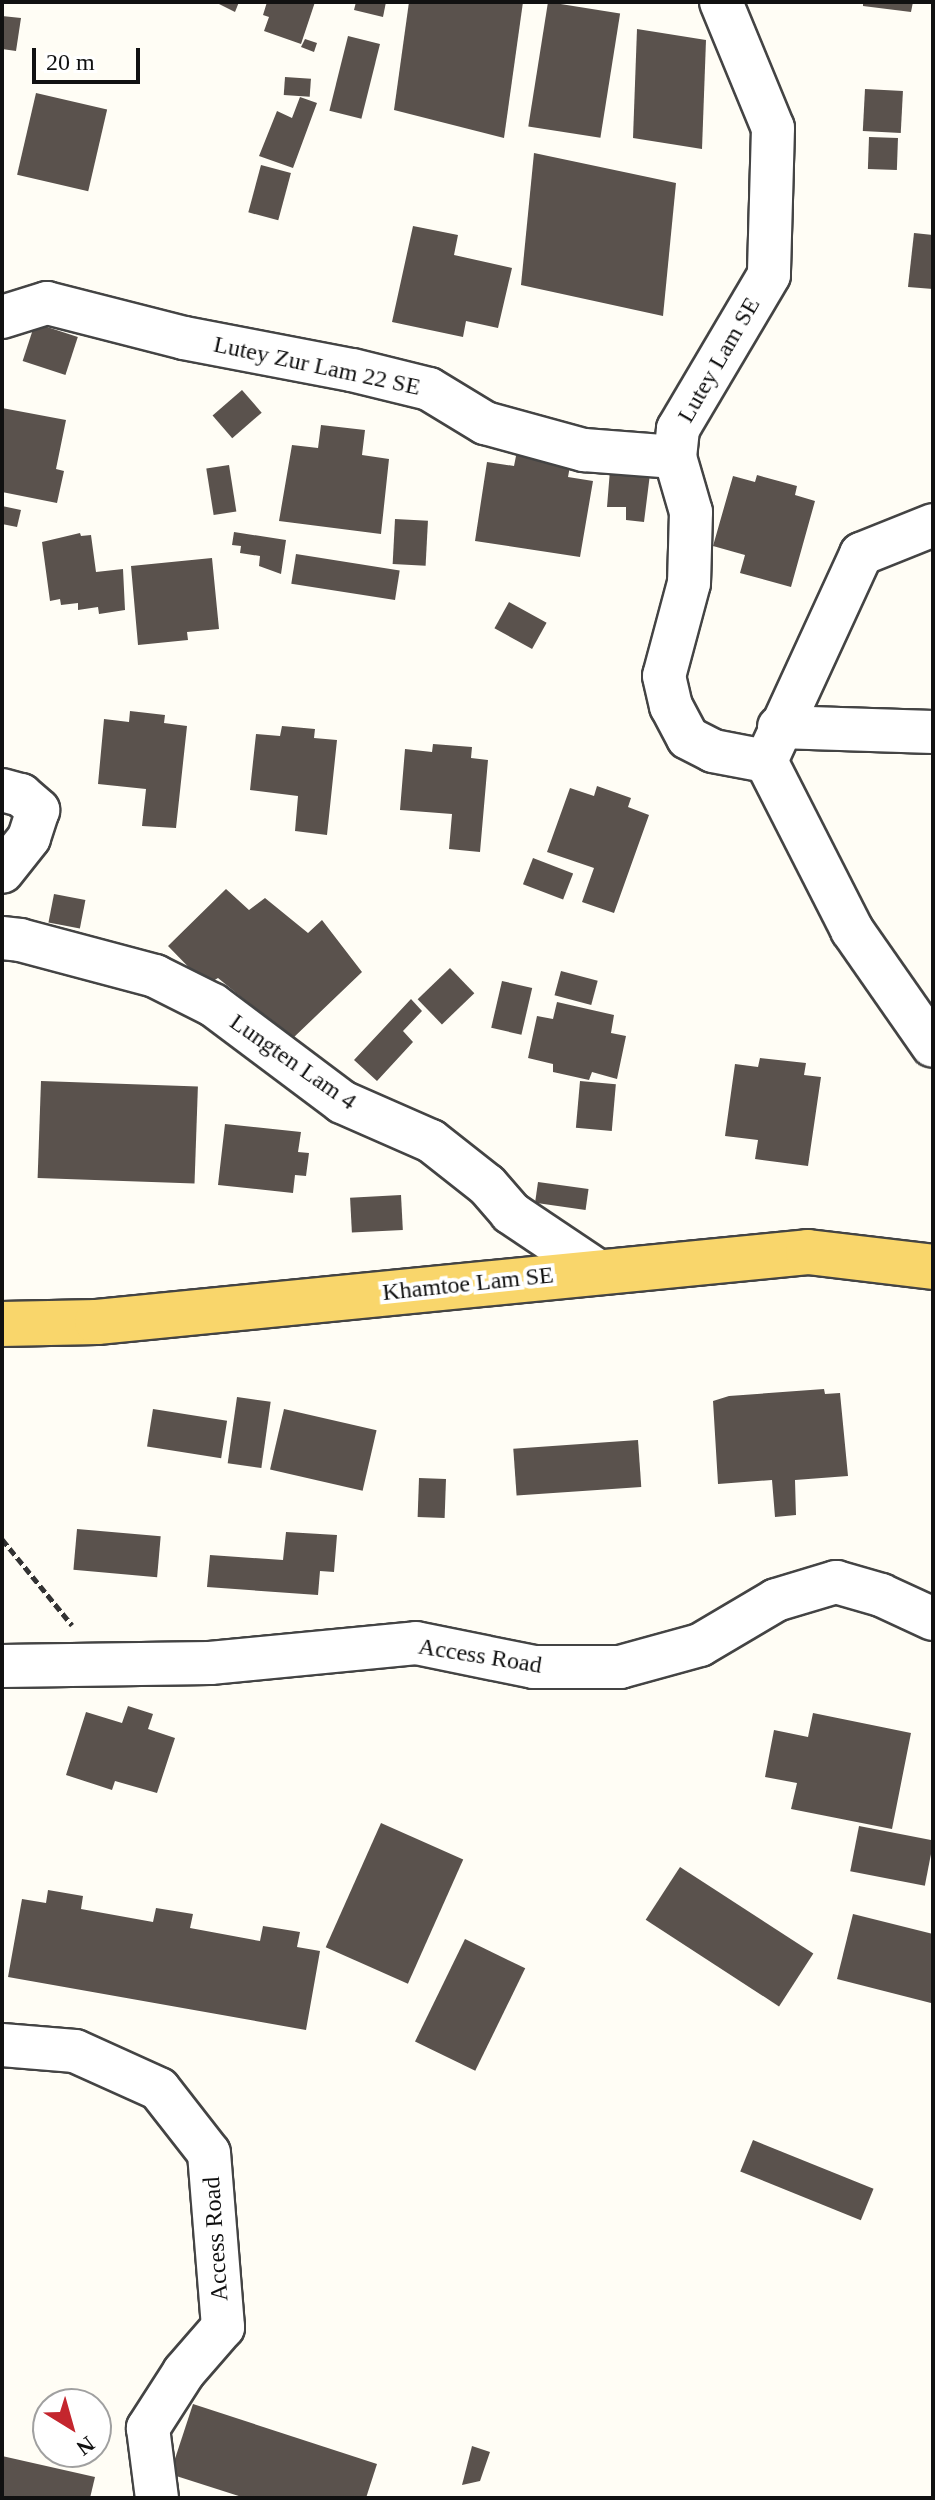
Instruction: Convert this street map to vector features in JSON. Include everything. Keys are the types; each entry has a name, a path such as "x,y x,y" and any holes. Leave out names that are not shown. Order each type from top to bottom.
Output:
{"main road":[{"name":"Khamtoe Lam SE","path":"2,1324 80,1324 596,1270 808,1252 933,1267"}],"street":[{"name":"Lutey Lam SE","path":"721,2 773,128 769,275 678,429 675,457 691,512 689,583 664,676 671,706 688,738 713,751 933,732"},
{"name":"Lutey Zur Lam 22 SE","path":"2,317 47,303 184,338 352,370 429,389 485,423 584,450 675,457"},
{"path":"933,525 861,554 772,744 852,930 880,975 933,1046"},
{"path":"2,790 21,795 38,810 29,838 2,872"},
{"name":"Lungten Lam 4","path":"2,938 155,976 213,1005 342,1102 431,1141 487,1185 511,1213 596,1270"},
{"name":"Access Road","path":"2,1666 210,1663 416,1643 534,1667 620,1667 700,1645 776,1600 836,1582 881,1595 933,1619"},
{"name":"Access Road","path":"2,2045 75,2051 159,2089 209,2153 223,2327 184,2372 148,2428 157,2498"}],"path":[{"path":"2,1539 102,1663"}],"building":[{"path":"215,2 239,2 235,12"},
{"path":"267,2 315,2 301,44 264,31 269,17 263,15"},
{"path":"356,2 386,2 383,17 354,10"},
{"path":"409,2 523,2 504,138 394,110"},
{"path":"548,2 620,13 600,138 528,126"},
{"path":"863,2 913,2 911,12 863,6"},
{"path":"2,16 21,18 16,51 2,49"},
{"path":"637,29 706,40 702,149 633,138"},
{"path":"348,36 380,44 361,119 329,111"},
{"path":"305,39 317,43 314,52 301,47"},
{"path":"285,77 311,79 310,97 284,95"},
{"path":"865,89 903,91 901,133 863,131"},
{"path":"36,93 107,109 88,191 17,175"},
{"path":"300,97 317,103 293,168 259,156 277,111 292,118"},
{"path":"869,137 898,138 897,170 868,169"},
{"path":"534,153 676,183 663,316 521,285"},
{"path":"261,165 291,173 278,220 248,212"},
{"path":"413,226 458,235 454,255 512,268 498,328 466,321 463,337 392,322"},
{"path":"914,233 933,235 933,289 908,287"},
{"path":"35,323 78,337 65,375 23,361"},
{"path":"242,390 262,413 232,438 213,416"},
{"path":"2,408 66,420 56,469 64,471 57,503 2,492"},
{"path":"321,425 365,430 362,455 389,459 381,534 279,521 292,445 318,448"},
{"path":"518,446 572,455 568,477 593,481 580,557 475,541 487,462 514,466"},
{"path":"229,465 236,511 214,515 206,469"},
{"path":"610,470 650,474 644,522 626,520 626,507 607,507"},
{"path":"757,475 797,486 795,495 815,501 791,587 740,573 745,555 713,546 733,476 755,482"},
{"path":"2,506 21,510 17,527 2,524"},
{"path":"395,519 428,521 426,566 393,564"},
{"path":"234,532 286,540 281,574 259,566 260,556 240,553 241,546 232,545"},
{"path":"80,533 81,536 91,535 96,572 123,569 125,610 99,614 98,607 78,610 78,603 61,605 60,599 50,601 42,542"},
{"path":"296,554 400,570 395,600 291,584"},
{"path":"212,558 219,629 187,632 188,640 138,645 131,566"},
{"path":"509,602 547,623 532,649 494,628"},
{"path":"130,711 165,715 164,723 187,726 176,828 142,826 146,789 98,784 104,719 129,722"},
{"path":"282,726 315,729 314,738 337,740 327,835 295,831 298,796 250,790 256,734 280,736"},
{"path":"433,744 472,747 471,758 488,760 480,852 449,849 452,814 400,810 405,749 432,752"},
{"path":"597,786 631,798 628,807 649,815 614,913 582,902 594,868 547,852 570,788 594,796"},
{"path":"533,858 573,873 563,900 523,884"},
{"path":"226,889 249,910 265,898 308,933 322,920 362,972 292,1039 218,978 206,985 168,946"},
{"path":"54,894 85,900 80,929 48,922"},
{"path":"450,968 474,993 442,1024 418,999"},
{"path":"561,971 598,981 591,1005 555,995"},
{"path":"502,981 532,988 521,1035 491,1028"},
{"path":"411,999 422,1011 403,1031 413,1042 377,1081 354,1060"},
{"path":"557,1002 614,1015 611,1033 626,1036 617,1079 592,1072 589,1080 553,1072 553,1064 528,1058 537,1016 553,1019"},
{"path":"760,1058 806,1063 804,1075 821,1077 808,1166 755,1159 758,1140 725,1136 735,1064 758,1067"},
{"path":"41,1081 198,1086 195,1183 38,1178"},
{"path":"580,1081 616,1084 612,1131 576,1128"},
{"path":"225,1124 301,1132 298,1152 309,1153 306,1176 295,1175 293,1193 218,1185"},
{"path":"538,1182 589,1189 586,1210 535,1203"},
{"path":"401,1195 403,1230 352,1233 350,1198"},
{"path":"824,1389 825,1394 840,1393 848,1476 795,1480 796,1515 775,1517 772,1480 718,1484 713,1401 729,1396"},
{"path":"237,1397 271,1402 261,1468 228,1463"},
{"path":"153,1409 227,1421 221,1458 147,1447"},
{"path":"284,1409 377,1430 363,1491 270,1469"},
{"path":"638,1440 641,1487 517,1496 513,1449"},
{"path":"419,1478 446,1479 445,1518 418,1517"},
{"path":"77,1529 161,1536 157,1577 73,1570"},
{"path":"286,1532 337,1535 334,1572 320,1571 318,1595 207,1587 210,1555 283,1560"},
{"path":"128,1706 153,1714 148,1729 175,1738 157,1793 115,1781 112,1790 66,1775 86,1712 122,1723"},
{"path":"813,1713 911,1733 892,1829 791,1809 797,1783 765,1777 774,1730 808,1737"},
{"path":"381,1823 463,1860 408,1984 326,1947"},
{"path":"859,1826 933,1840 925,1886 850,1871"},
{"path":"680,1867 813,1954 779,2006 646,1920"},
{"path":"48,1890 83,1896 81,1909 153,1922 156,1908 193,1914 190,1928 260,1941 263,1926 300,1932 297,1947 320,1951 306,2030 8,1977 22,1899 46,1903"},
{"path":"853,1914 933,1934 931,2003 837,1979"},
{"path":"465,1939 525,1968 475,2071 415,2041"},
{"path":"753,2140 874,2189 861,2220 740,2172"},
{"path":"193,2404 377,2464 366,2498 245,2498 170,2474"},
{"path":"472,2446 490,2452 480,2481 462,2485"},
{"path":"2,2456 32,2463 32,2468 55,2468 95,2477 90,2498 2,2498"}]}
